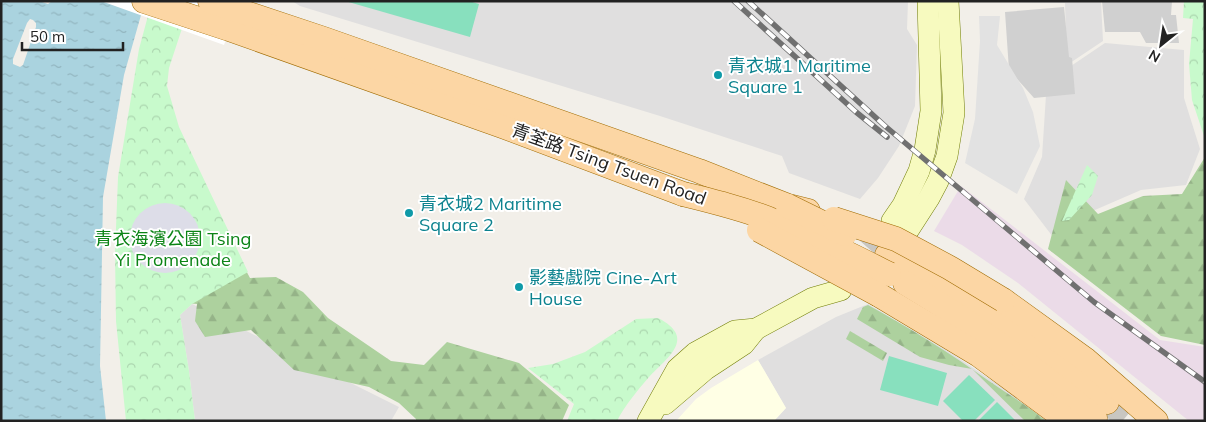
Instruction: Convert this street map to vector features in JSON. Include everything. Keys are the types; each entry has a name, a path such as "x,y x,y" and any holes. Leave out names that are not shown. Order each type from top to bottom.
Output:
{"main road":[{"name":"青荃路 Tsing Tsuen Road","path":"144,1 229,29 502,126 683,194 738,208 769,219 842,250 950,310 1101,410 1018,335 912,268 788,206 672,162 210,1"},
{"path":"928,1 931,111 925,150 919,171 903,205 900,225 929,198 938,181 947,156 954,113 948,1"},
{"path":"929,74 939,55 949,42"},
{"path":"683,194 760,230 824,264 942,332 979,355 1068,421"},
{"path":"788,206 896,238 950,268 1003,300 1054,336 1116,384 1155,419"},
{"path":"649,418 677,369 695,353 735,331 756,329 837,284"}],"shaded area":[{"name":"青衣城1 Maritime Square 1","path":"292,1 908,1 907,29 917,45 915,106 899,146 878,178 860,199 789,173 782,156 660,116 300,6"},
{"path":"976,1 1101,1 1103,41 1067,65 1065,3"},
{"path":"1102,1 1172,1 1171,15 1176,15 1179,43 1146,43 1140,32 1105,32"},
{"path":"1064,7 1069,57 1072,58 1075,94 1034,98 1009,70 1005,12"},
{"path":"979,16 1000,16 997,45 1023,88 1033,112 1040,146 1017,194 965,163 975,119 980,41"},
{"path":"1105,43 1184,50 1184,98 1200,149 1186,185 1141,190 1088,213 1053,237 1024,199 1042,157 1046,95 1068,68"},
{"path":"961,186 1160,340 1205,347 1205,421 1189,421 1018,283 962,245 934,231"},
{"path":"165,203 178,206 190,213 197,225 200,238 197,251 190,263 178,270 165,273 152,270 140,263 133,251 130,238 133,225 140,213 152,206"},
{"path":"192,304 399,407 391,421 195,421 180,315"},
{"path":"868,304 954,355 1048,421 774,421 786,408 758,360 836,317"},
{"path":"758,360 786,408 774,421 676,421 696,399"}],"green space":[{"name":"青衣海濱公園 Tsing Yi Promenade","path":"152,1 191,1 169,68 167,86 179,127 248,272 192,304 180,315 195,421 126,421 116,321 115,253 118,177 139,49"},
{"path":"345,1 469,1 479,4 470,37"},
{"path":"1184,1 1205,1 1205,139 1192,100 1189,64 1193,19 1183,18"},
{"path":"1205,157 1205,345 1161,336 1048,249 1066,180 1098,214 1143,196 1182,194"},
{"path":"1087,165 1098,176 1092,195 1069,220 1062,221"},
{"path":"210,203 250,278 276,277 303,292 328,318 391,361 424,365 447,342 519,363 569,405 562,421 416,421 399,403 369,387 294,370 251,330 205,337 195,321 197,304 140,299"},
{"path":"868,305 972,369 920,357 857,319 863,307"},
{"path":"658,318 670,325 676,333 675,348 636,392 617,421 567,421 574,404 528,368 553,364 585,352 636,319"},
{"path":"850,331 887,353 883,361 846,339"},
{"path":"889,356 947,373 938,406 880,390"},
{"path":"972,369 1025,405 1046,421 1025,421"},
{"path":"969,375 995,400 974,421 963,421 943,401"},
{"path":"997,402 1016,421 978,421"}],"water":[{"path":"1,1 39,1 48,4 52,1 145,1 124,75 103,197 100,366 106,421 1,421","holes":["30,19 36,23 36,27 23,65 20,67 13,64 13,59 27,23"]}],"pier":[{"path":"101,1 239,1 224,45"}],"tunnel":[{"path":"844,269 867,249 890,223"},
{"path":"1107,402 1130,421"}],"railway":[{"path":"734,1 856,112 887,137"},
{"path":"748,1 885,126 1094,302 1205,382"}],"place":[{"name":"青衣城1 Maritime Square 1","path":"718,75"},
{"name":"青衣城2 Maritime Square 2","path":"409,213"},
{"name":"影藝戲院 Cine-Art House","path":"519,287"}]}
